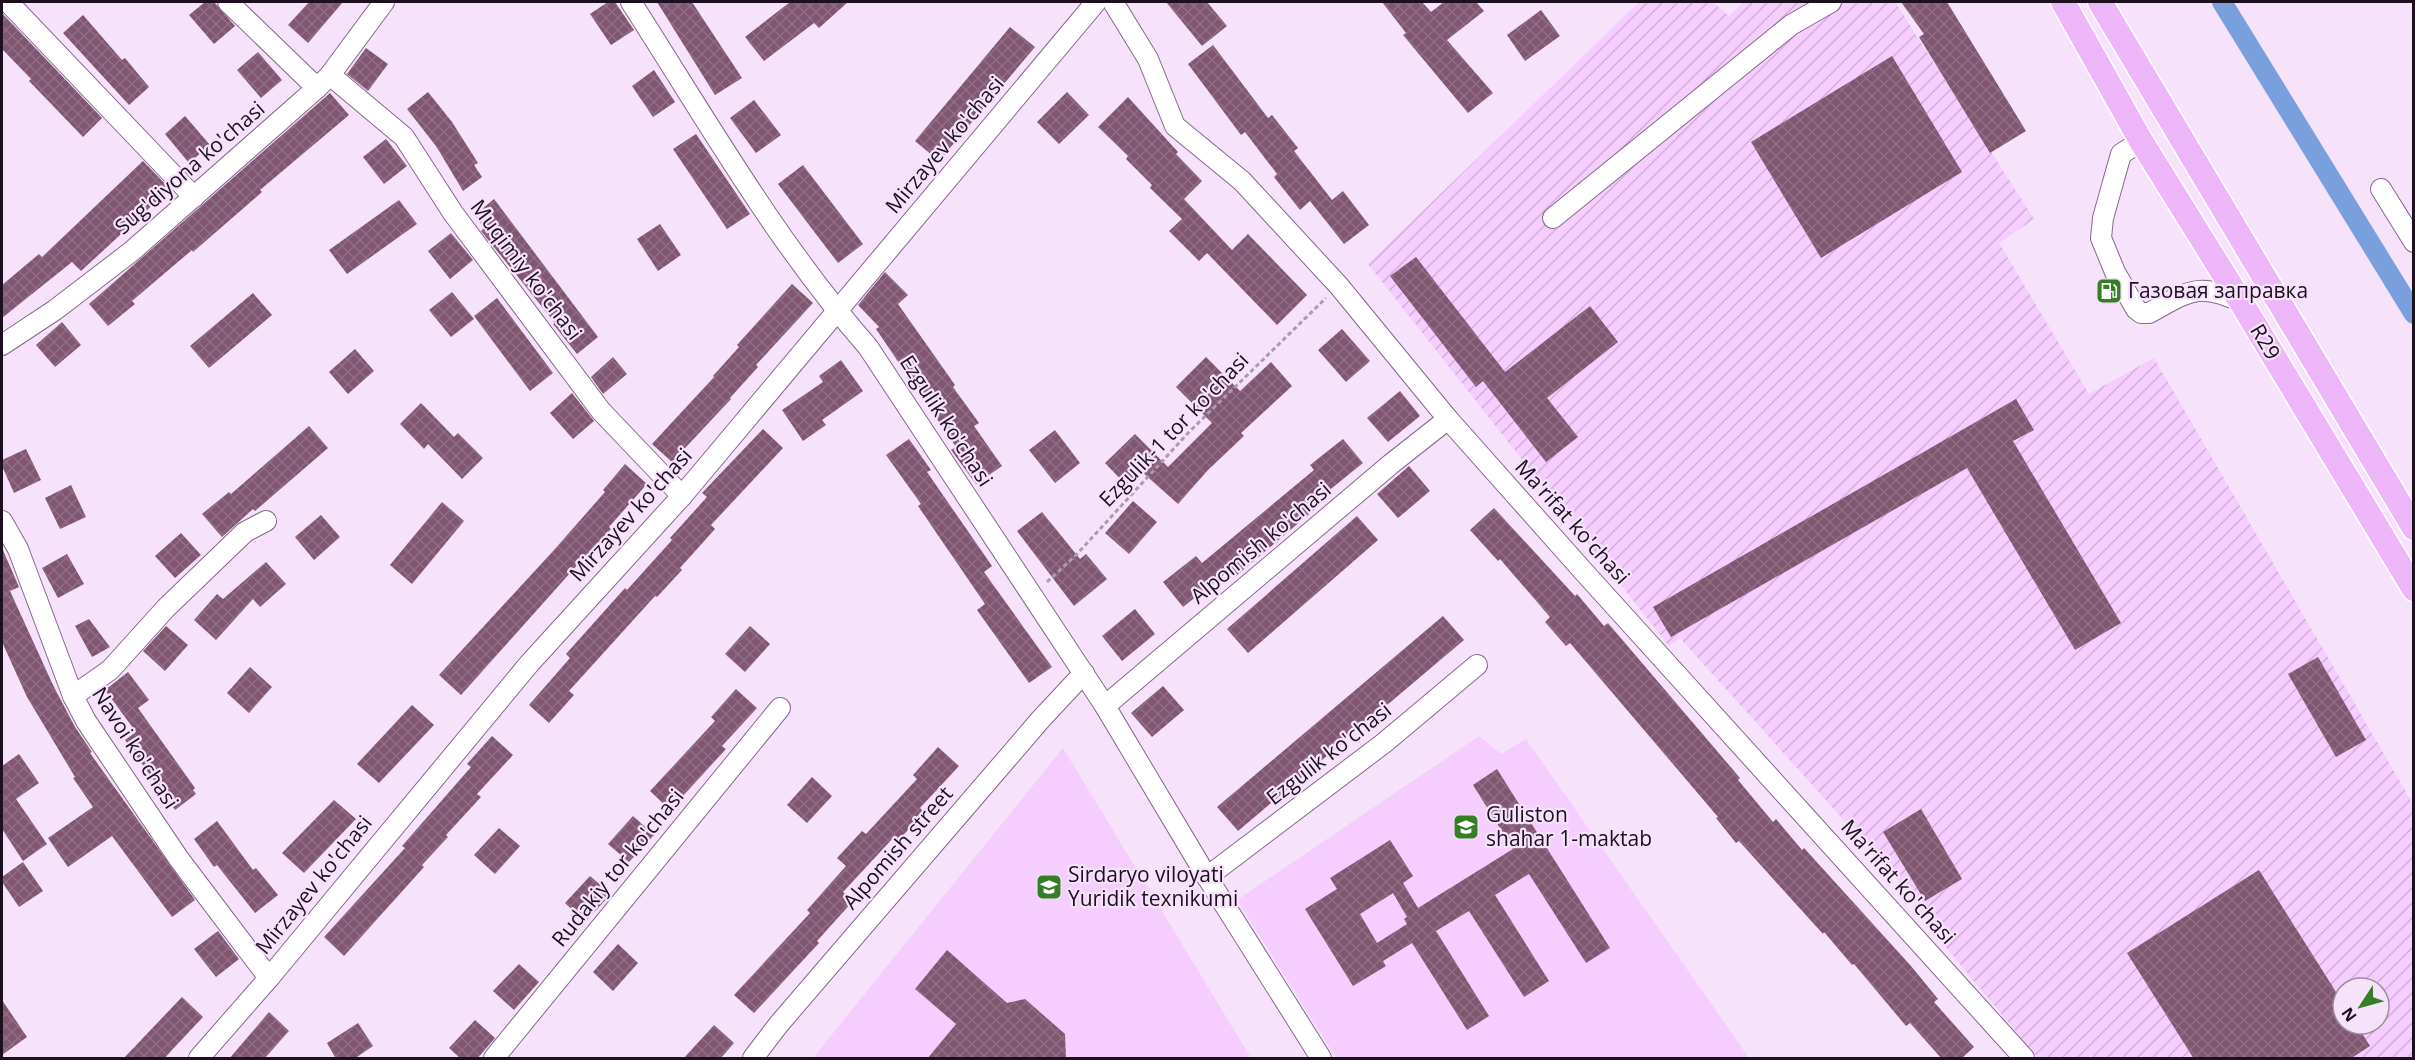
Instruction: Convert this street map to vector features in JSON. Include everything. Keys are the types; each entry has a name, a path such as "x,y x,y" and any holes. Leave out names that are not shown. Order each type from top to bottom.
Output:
{"main road":[{"name":"R29","path":"2064,2 2131,148 2241,302 2412,583"},
{"name":"R29","path":"2100,2 2414,528"}],"street":[{"path":"8,2 194,197"},
{"name":"Muqimiy ko'chasi","path":"228,2 324,82 404,137 453,213 601,411 682,496"},
{"name":"Sug'diyona ko'chasi","path":"2,345 55,310 123,258 324,82 384,2"},
{"name":"Ezgulik ko'chasi","path":"631,2 769,220 837,312 868,347 1084,673 1207,877 1321,1059"},
{"name":"Mirzayev ko'chasi","path":"199,1059 530,664 682,496 1096,2"},
{"name":"Ma'rifat ko'chasi","path":"1113,2 1148,59 1175,126 1242,181 1339,286 1448,419 2024,1059"},
{"path":"1553,218 1791,26 1831,2"},
{"path":"2131,148 2105,207 2101,237 2115,272 2136,309 2141,313 2149,313 2199,289 2222,292 2241,302"},
{"path":"2381,189 2414,242"},
{"name":"Alpomish ko'chasi","path":"1105,706 1391,464 1448,419"},
{"name":"Navoi ko'chasi","path":"2,521 18,549 73,696 86,721 179,859 269,978"},
{"path":"73,696 110,670 166,608 245,532 266,521"},
{"name":"Ezgulik ko'chasi","path":"1207,877 1384,743 1477,665"},
{"name":"Alpomish street","path":"753,1059 802,997 1041,719 1084,673"},
{"name":"Rudakiy tor ko'chasi","path":"494,1059 780,708"}],"path":[{"name":"Ezgulik-1 tor ko'chasi","path":"1032,596 1077,554 1190,431 1339,286"}],"shaded area":[{"path":"1639,2 1713,2 1729,16 1743,2 1895,2 2034,219 1999,243 2089,394 2154,358 2413,804 2413,1058 2038,1058 1924,921 1932,918 1680,638 1669,646 1368,264"},
{"name":"Guliston shahar 1-maktab","path":"1479,736 1501,754 1526,739 1749,1058 1336,1058 1237,900"},
{"name":"Sirdaryo viloyati Yuridik texnikumi","path":"1063,748 1251,1058 813,1058"}],"building":[{"path":"205,2 214,2 235,26 214,44 189,15"},
{"path":"309,2 343,2 308,43 288,25"},
{"path":"608,2 615,2 634,30 611,45 590,14"},
{"path":"657,2 692,2 742,78 715,95"},
{"path":"790,2 848,2 819,28 814,23 764,61 745,37"},
{"path":"1166,2 1207,2 1227,26 1202,46"},
{"path":"1382,2 1422,2 1431,12 1444,2 1476,2 1484,11 1447,40 1493,93 1468,113 1403,35 1406,33"},
{"path":"1901,2 1947,2 2026,131 1990,153 1919,37 1924,34"},
{"path":"1541,10 1560,36 1525,61 1507,35"},
{"path":"2,13 102,118 83,137 29,81 31,79 2,49"},
{"path":"83,15 122,60 125,58 149,87 129,105 63,33"},
{"path":"1010,27 1035,47 939,161 915,141"},
{"path":"1213,45 1268,118 1272,115 1298,148 1294,151 1332,200 1343,191 1369,225 1344,244 1310,201 1300,210 1274,177 1277,174 1245,132 1241,135 1188,64"},
{"path":"366,48 388,64 368,91 347,74"},
{"path":"258,52 282,80 261,98 237,70"},
{"path":"1892,56 1962,172 1821,258 1751,142"},
{"path":"654,70 675,102 653,117 632,86"},
{"path":"428,92 452,122 478,163 474,165 482,177 463,191 436,146 407,109"},
{"path":"1067,92 1089,115 1059,144 1037,122"},
{"path":"330,93 349,115 260,190 262,192 193,252 192,250 132,301 135,304 108,326 89,304"},
{"path":"1128,97 1202,181 1184,199 1232,250 1248,234 1307,295 1277,325 1207,253 1199,261 1169,231 1182,219 1150,188 1152,185 1126,159 1128,156 1098,127"},
{"path":"754,100 781,135 756,153 730,118"},
{"path":"185,116 210,145 189,163 165,134"},
{"path":"696,134 750,214 727,229 673,149"},
{"path":"386,139 407,166 384,184 363,157"},
{"path":"143,161 170,189 81,271 72,262 2,318 2,285 39,254 42,257"},
{"path":"803,165 863,244 838,263 778,184"},
{"path":"494,199 598,337 577,354 481,231 484,228 475,215"},
{"path":"399,200 417,224 347,274 329,250"},
{"path":"660,224 681,255 658,271 637,239"},
{"path":"451,233 473,260 450,279 428,251"},
{"path":"1416,257 1505,372 1590,306 1618,342 1547,398 1578,437 1546,462 1483,381 1476,387 1390,276"},
{"path":"885,272 908,295 898,304 955,385 953,387 979,423 974,426 1002,466 976,484 951,450 956,447 876,329 879,327 858,305"},
{"path":"792,284 813,303 756,365 758,367 731,399 672,462 652,444 714,377 739,347 737,345"},
{"path":"452,292 474,319 451,337 429,310"},
{"path":"253,293 272,315 209,368 190,346"},
{"path":"497,298 553,373 530,391 474,316"},
{"path":"62,322 81,345 55,367 36,345"},
{"path":"1342,329 1370,361 1346,382 1318,350"},
{"path":"355,349 374,371 348,394 329,372"},
{"path":"613,357 627,374 603,394 591,377"},
{"path":"1206,357 1240,391 1271,362 1292,386 1241,433 1244,436 1208,470 1178,504 1142,472 1127,486 1105,463 1135,434 1168,467 1212,423 1176,387"},
{"path":"841,360 863,391 822,420 826,425 803,441 782,410 823,382 819,376"},
{"path":"1400,391 1420,416 1388,442 1367,418"},
{"path":"572,393 594,421 573,439 550,413"},
{"path":"2016,399 2034,430 2013,441 2121,623 2075,650 1967,468 1671,637 1653,607"},
{"path":"421,403 454,437 458,433 483,458 462,479 428,444 424,449 400,424"},
{"path":"309,426 328,448 222,537 202,514 229,492 231,494"},
{"path":"763,429 783,448 711,525 715,529 680,568 682,570 657,597 655,596 569,691 574,695 549,723 529,705 570,658 566,654 672,540 670,538 707,497 702,493"},
{"path":"1055,430 1080,463 1055,483 1029,450"},
{"path":"909,439 931,470 927,472 992,566 984,572 1052,667 1029,683 977,610 985,604 918,506 921,504 886,455"},
{"path":"1343,439 1363,463 1311,505 1315,509 1236,576 1231,569 1183,607 1163,582 1196,556 1202,563 1314,470 1310,465"},
{"path":"26,449 41,480 14,493 2,466 2,460"},
{"path":"625,464 647,484 609,527 611,529 461,695 439,675 554,550 605,492 603,490"},
{"path":"1409,466 1430,491 1398,518 1377,494"},
{"path":"71,485 86,517 60,529 45,498"},
{"path":"1133,501 1157,522 1129,554 1105,533"},
{"path":"442,502 464,521 412,584 390,565"},
{"path":"1494,508 1575,596 1577,594 1604,626 1608,623 1740,778 1738,780 1773,822 1776,819 1802,850 1804,848 1911,966 1938,999 1934,1002 1974,1047 1961,1059 1942,1059 1910,1023 1906,1026 1854,964 1852,965 1824,932 1823,934 1739,841 1736,843 1716,818 1718,817 1570,643 1566,646 1545,622 1550,617 1500,559 1498,561 1470,530"},
{"path":"1042,512 1080,559 1086,554 1107,579 1074,606 1017,531"},
{"path":"321,515 340,537 314,560 295,537"},
{"path":"1357,516 1378,540 1248,653 1227,629"},
{"path":"181,533 201,555 175,578 155,556"},
{"path":"2,548 19,587 10,591 75,727 92,752 90,753 195,900 172,917 112,836 68,867 48,838 93,807 73,778 75,777 27,697 2,642"},
{"path":"67,554 84,584 58,598 42,568"},
{"path":"266,562 286,584 260,607 253,599 216,640 194,620 217,594 223,599"},
{"path":"1135,609 1155,634 1122,661 1102,636"},
{"path":"1443,616 1464,640 1238,831 1217,807"},
{"path":"89,619 110,647 92,657 75,626"},
{"path":"166,626 188,645 165,671 143,651"},
{"path":"750,626 770,644 745,672 725,654"},
{"path":"2318,657 2366,740 2336,757 2288,674"},
{"path":"250,667 272,687 249,713 227,693"},
{"path":"128,672 149,700 138,708 195,788 193,790 196,794 175,810 125,740 136,732 105,690"},
{"path":"1163,686 1184,710 1152,737 1131,713"},
{"path":"736,689 757,708 722,746 726,749 670,810 650,791 715,721 711,717"},
{"path":"412,705 434,725 379,783 357,764"},
{"path":"492,736 513,755 477,794 481,797 446,835 448,837 422,865 424,867 344,956 324,937 405,848 402,846 471,767 467,764"},
{"path":"938,747 959,766 920,808 924,812 899,840 895,836 843,892 853,901 817,941 819,943 754,1013 734,995 810,913 807,910 846,866 837,858 862,831 866,834 917,779 913,775"},
{"path":"19,754 39,783 16,799 47,844 23,861 2,829 2,766"},
{"path":"1497,769 1610,948 1586,963 1529,874 1495,895 1549,981 1524,997 1469,911 1436,931 1489,1016 1467,1030 1412,943 1383,961 1386,966 1353,986 1305,909 1337,889 1330,878 1390,840 1413,876 1403,883 1418,908 1513,849 1473,785","holes":["1393,893 1407,917 1404,919 1407,924 1377,943 1360,914"]},
{"path":"812,777 832,796 807,823 787,805"},
{"path":"334,800 356,819 304,873 282,853"},
{"path":"1921,809 1962,879 1925,901 1883,832"},
{"path":"633,816 654,835 629,862 608,844"},
{"path":"217,821 253,870 256,868 278,895 255,913 217,865 214,867 194,839"},
{"path":"499,828 520,846 495,874 474,855"},
{"path":"23,862 43,891 19,907 2,882 2,877"},
{"path":"2259,870 2331,984 2331,1036 2364,1036 2370,1046 2350,1059 2194,1059 2127,953"},
{"path":"590,876 611,894 585,922 565,903"},
{"path":"218,931 239,959 216,977 194,949"},
{"path":"618,944 638,963 613,991 593,972"},
{"path":"947,950 1007,1003 1025,999 1065,1034 1066,1059 927,1059 956,1024 915,989"},
{"path":"519,964 539,982 514,1010 493,991"},
{"path":"182,997 203,1017 164,1059 123,1059"},
{"path":"2,1000 27,1037 2,1055"},
{"path":"269,1012 289,1031 264,1059 229,1059"},
{"path":"475,1020 495,1038 477,1059 461,1059 449,1048"},
{"path":"358,1023 373,1046 354,1059 336,1059 327,1043"},
{"path":"714,1025 734,1043 720,1059 683,1059"}],"waterway":[{"path":"2222,2 2414,314"}],"place":[{"name":"Газовая заправка","path":"2109,291"},
{"name":"Guliston shahar 1-maktab","path":"1466,827"},
{"name":"Sirdaryo viloyati Yuridik texnikumi","path":"1049,887"}]}
